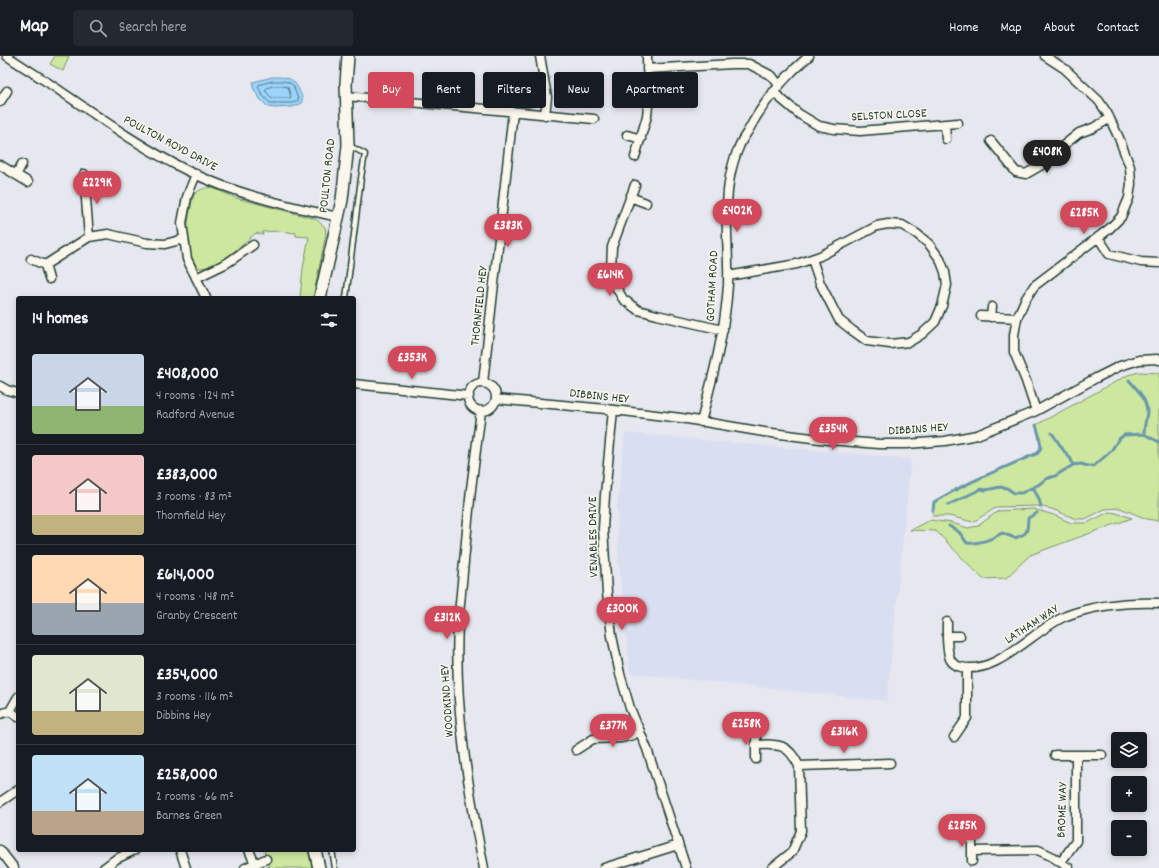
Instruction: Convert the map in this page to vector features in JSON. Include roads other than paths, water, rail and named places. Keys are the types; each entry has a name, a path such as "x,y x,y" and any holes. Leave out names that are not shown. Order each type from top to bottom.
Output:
{"street":[{"name":"POULTON ROYD DRIVE","path":"7,56 101,120 147,149 196,174 263,199 338,217"},
{"name":"POULTON ROAD","path":"320,296 342,200 348,144 346,96 348,56"},
{"path":"540,56 547,98 546,115"},
{"path":"635,157 647,116 647,56"},
{"name":"GOTHAM ROAD","path":"701,422 723,330 728,276 727,211 730,177 739,147 753,121 779,85 809,56"},
{"path":"1036,412 1026,381 1014,352 1014,335 1017,318 1025,300 1034,286 1109,229 1121,217 1129,198 1131,184 1130,167 1119,138 1099,101 1065,69 1044,56"},
{"path":"647,69 749,64 772,76 779,85"},
{"path":"0,102 7,91"},
{"name":"SELSTON CLOSE","path":"773,92 799,114 819,126 834,129 860,131 958,124"},
{"path":"346,96 594,119"},
{"name":"THORNFIELD HEY","path":"483,383 513,112"},
{"path":"991,141 1016,172 1026,174 1045,163 1079,133 1093,128 1109,119"},
{"name":"SELSTON CLOSE","path":"945,125 946,139"},
{"path":"627,135 641,139"},
{"path":"16,175 22,164"},
{"path":"0,165 28,182"},
{"path":"84,174 89,237"},
{"path":"196,174 187,197 182,223 187,259 205,296"},
{"path":"635,185 612,247 611,269 613,282 623,299 638,310 723,330"},
{"path":"86,191 103,188"},
{"path":"630,197 646,203"},
{"path":"728,276 797,264 820,256 877,226 888,224 902,225 917,234 929,244 940,259 945,272 947,285 942,306 934,322 922,334 909,342 890,344 867,341 839,320 820,282 812,259"},
{"path":"45,265 89,237 108,234 147,243 165,244 184,239"},
{"path":"1098,237 1109,254 1141,262 1159,263"},
{"path":"196,278 227,262 253,245"},
{"path":"31,259 45,265"},
{"path":"45,265 49,279"},
{"path":"991,317 992,307"},
{"path":"981,316 1017,318"},
{"name":"DIBBINS HEY","path":"496,399 614,410 828,440 879,444 907,444 945,441 977,435 1036,412 1120,366 1139,360 1159,360"},
{"path":"483,383 492,386 495,391 496,399 493,406 488,410 481,411 473,408 470,404 468,396 472,387 483,383"},
{"path":"356,384 468,396"},
{"path":"0,386 16,392"},
{"name":"VENABLES DRIVE","path":"614,410 603,529 607,593 612,636 620,674 630,708 647,749 686,868"},
{"name":"WOODKIND HEY","path":"481,411 471,489 457,645 459,701 466,767 471,804 484,868"},
{"name":"LATHAM WAY","path":"967,668 978,668 993,663 1011,654 1041,630 1072,614 1087,609 1109,605 1159,603"},
{"path":"947,622 948,652 950,660 954,664 967,668 967,718 954,737"},
{"path":"947,636 960,636"},
{"path":"0,714 10,711 16,700"},
{"path":"10,711 16,716"},
{"path":"576,750 593,739 621,738 633,735 640,731"},
{"path":"756,733 756,759"},
{"path":"756,745 773,744 782,746 795,758 799,766 801,831 792,852 772,868"},
{"path":"1055,755 1102,755"},
{"name":"BROME WAY","path":"1061,862 1076,841 1076,755"},
{"path":"799,766 890,763"},
{"path":"0,802 16,791"},
{"path":"972,835 972,861"},
{"path":"604,868 678,845"},
{"path":"0,850 14,868"},
{"name":"BROME WAY","path":"972,851 1038,850 1069,868"},
{"path":"104,868 116,859 131,852"},
{"path":"181,852 186,868"},
{"path":"250,852 255,864"},
{"path":"315,852 318,868"},
{"path":"246,868 266,859"}],"lane":[{"path":"346,296 365,154 348,144"},
{"path":"332,852 335,868"}],"water":[{"path":"272,77 285,77 294,82 301,94 302,102 299,105 292,107 268,107 260,99 253,88 253,82"}],"waterway":[{"path":"1129,380 1141,394 1147,407 1144,434"},
{"path":"933,510 934,502 959,488 1038,453 1041,447 1036,425"},
{"path":"1052,433 1071,459 1073,465"},
{"path":"948,505 981,489 986,490 1000,487 1007,488 1014,493 1022,493 1073,465 1081,464 1094,466 1111,451 1118,440 1124,435 1144,434 1159,442"},
{"path":"1033,487 1041,507"},
{"path":"949,526 959,532 967,543 986,541 1002,533 1015,538 1025,533 1028,518 1037,513"}]}
